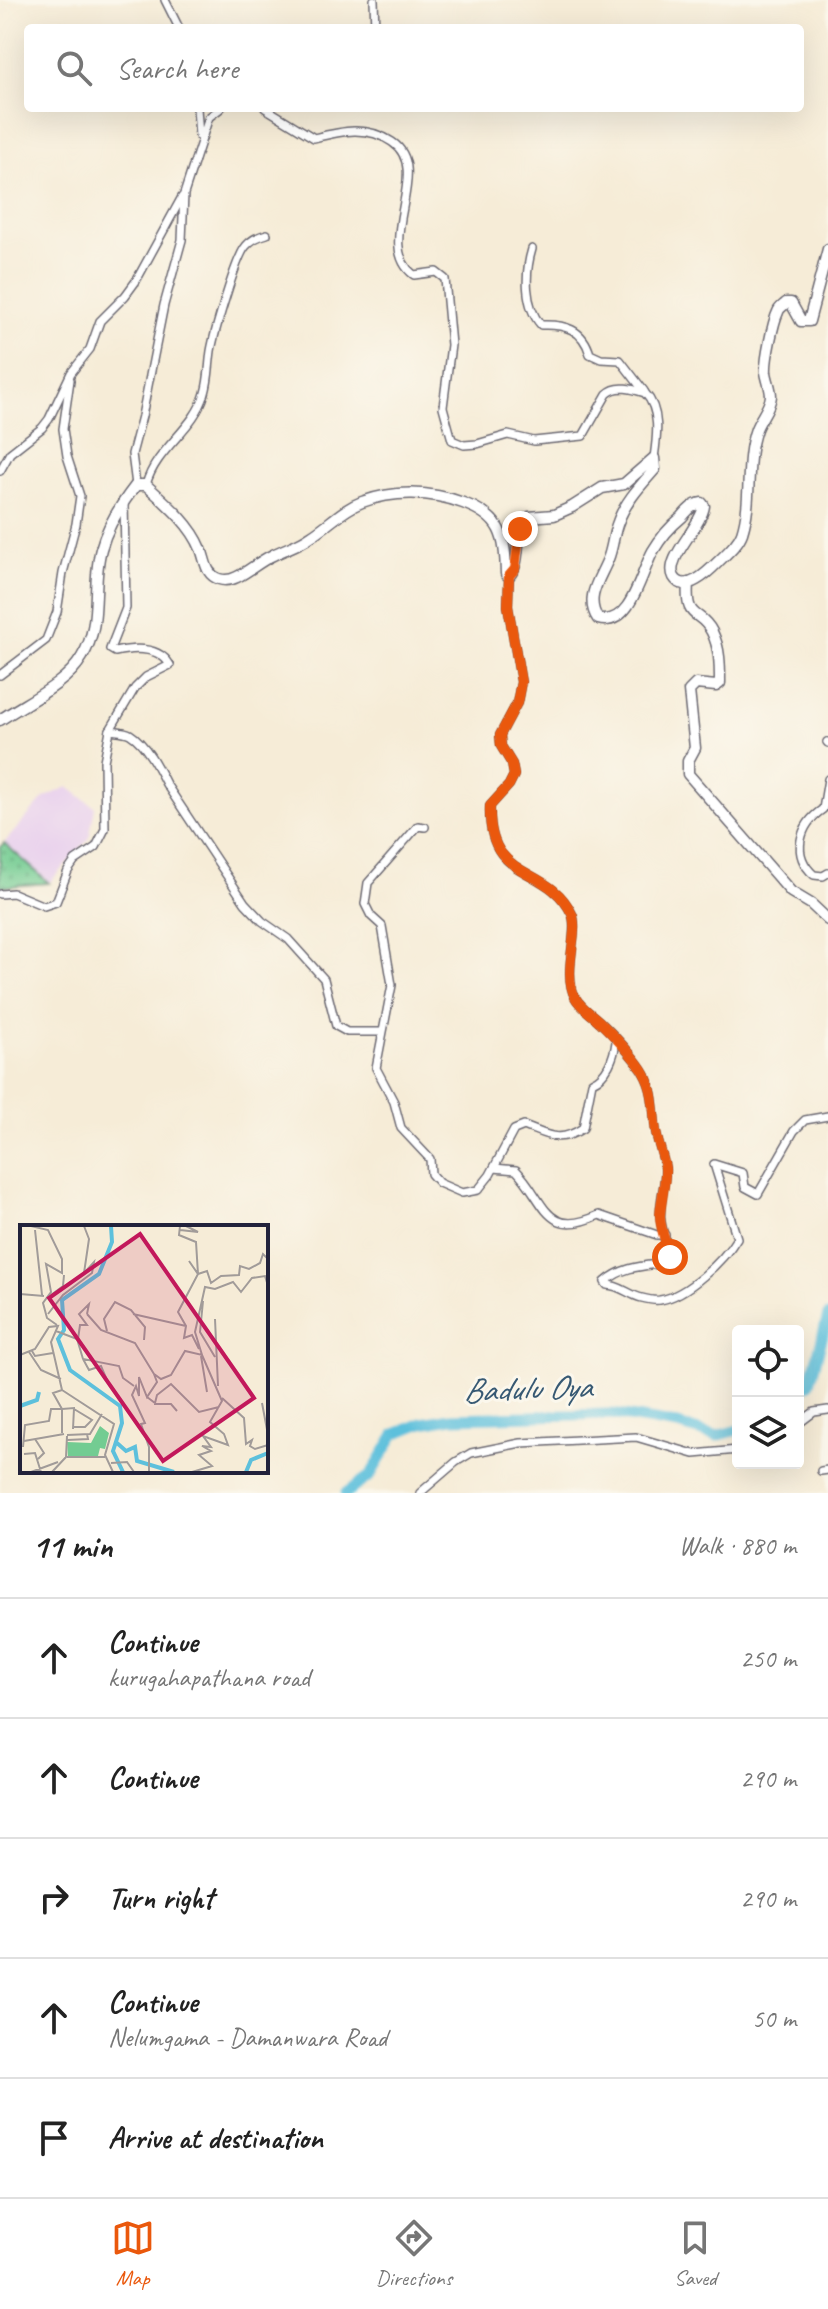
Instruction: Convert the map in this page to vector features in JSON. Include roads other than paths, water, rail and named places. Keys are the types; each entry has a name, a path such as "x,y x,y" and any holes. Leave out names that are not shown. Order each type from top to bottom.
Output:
{"street":[{"path":"165,0 177,24"},
{"path":"374,0 375,24"},
{"path":"197,112 200,138"},
{"path":"0,471 10,453 49,419 71,373 90,349 100,321 136,281 184,194 200,138 209,117 216,112"},
{"path":"272,112 314,138 342,131 368,131 384,136 402,149 408,174 398,234 403,257 408,270 414,275 436,272 445,279 451,345 443,407 452,440 464,445 508,435 534,441 583,436 612,390 630,388 645,393"},
{"path":"184,194 182,240 164,305 132,454 141,485 166,503 193,535 211,574 222,580 234,579 272,555 296,546 337,515 362,502 414,493 452,499 482,510 500,530 505,545 506,574 509,576 508,606 521,682 517,703 500,735 501,746 512,764 514,775 490,806 489,824 494,844 514,868 538,879 569,907 575,919 570,951 571,984 576,1000 608,1029 645,1074 655,1106 656,1132 665,1169 660,1220 670,1257 666,1263 629,1268 615,1274 605,1282 607,1285 639,1298 661,1300 716,1267 737,1238 714,1164 743,1173 745,1187 758,1194 794,1131 805,1120 828,1116"},
{"path":"0,720 56,682 82,658 97,614 101,548 124,501 141,485 165,448 200,410 212,347 236,263 246,246 267,234"},
{"path":"532,249 527,279 536,319 541,325 560,324 576,331 588,345 590,354 601,359 620,360 652,404 658,431 655,469 618,521 609,556 593,589 594,613 598,619 605,621 622,614 637,590 653,550 696,503 704,506 703,515 676,554 672,568 674,578 681,583 700,578 725,555 742,532 748,499 751,449 771,394 765,369 778,310 791,303 801,321 809,321 828,249"},
{"path":"0,675 46,640 57,612 80,496 67,456 63,429 71,373"},
{"path":"509,576 515,569 520,529 529,517 554,515 602,488 624,484 654,458"},
{"path":"0,894 13,893 44,906 56,902 68,871 75,861 96,847 105,829 104,761 110,730 135,688 146,677 170,665 166,658 154,651 129,649 115,652 110,649 126,608 124,501"},
{"path":"688,583 687,599 692,613 710,628 719,648 720,683 716,686 696,684 689,691 695,748 688,761 688,774 791,892 811,904 828,920"},
{"path":"110,730 129,734 140,744 157,765 166,784 205,838 245,903 262,921 288,939 324,979 336,1026 347,1032 382,1032"},
{"path":"828,779 823,809 802,831 799,853 806,868 814,875 828,873"},
{"path":"425,827 418,826 381,872 368,883 365,904 371,916 382,926 392,985 376,1068 394,1102 401,1128 430,1159 431,1174 439,1183 462,1193 478,1190 494,1168 514,1130 524,1126 556,1138 570,1136 583,1128 592,1082 601,1079 614,1055 616,1042"},
{"path":"494,1168 516,1170 532,1187 540,1207 564,1224 583,1222 599,1215 665,1235"},
{"path":"804,1420 814,1412 828,1410"},
{"path":"420,1493 471,1453 521,1443 636,1437 694,1454 732,1451"}],"waterway":[{"name":"Badulu Oya","path":"804,1388 810,1383 828,1316"},
{"name":"Badulu Oya","path":"346,1493 370,1476 395,1434 422,1423 451,1418 611,1414 678,1425 716,1436 732,1432"}]}
